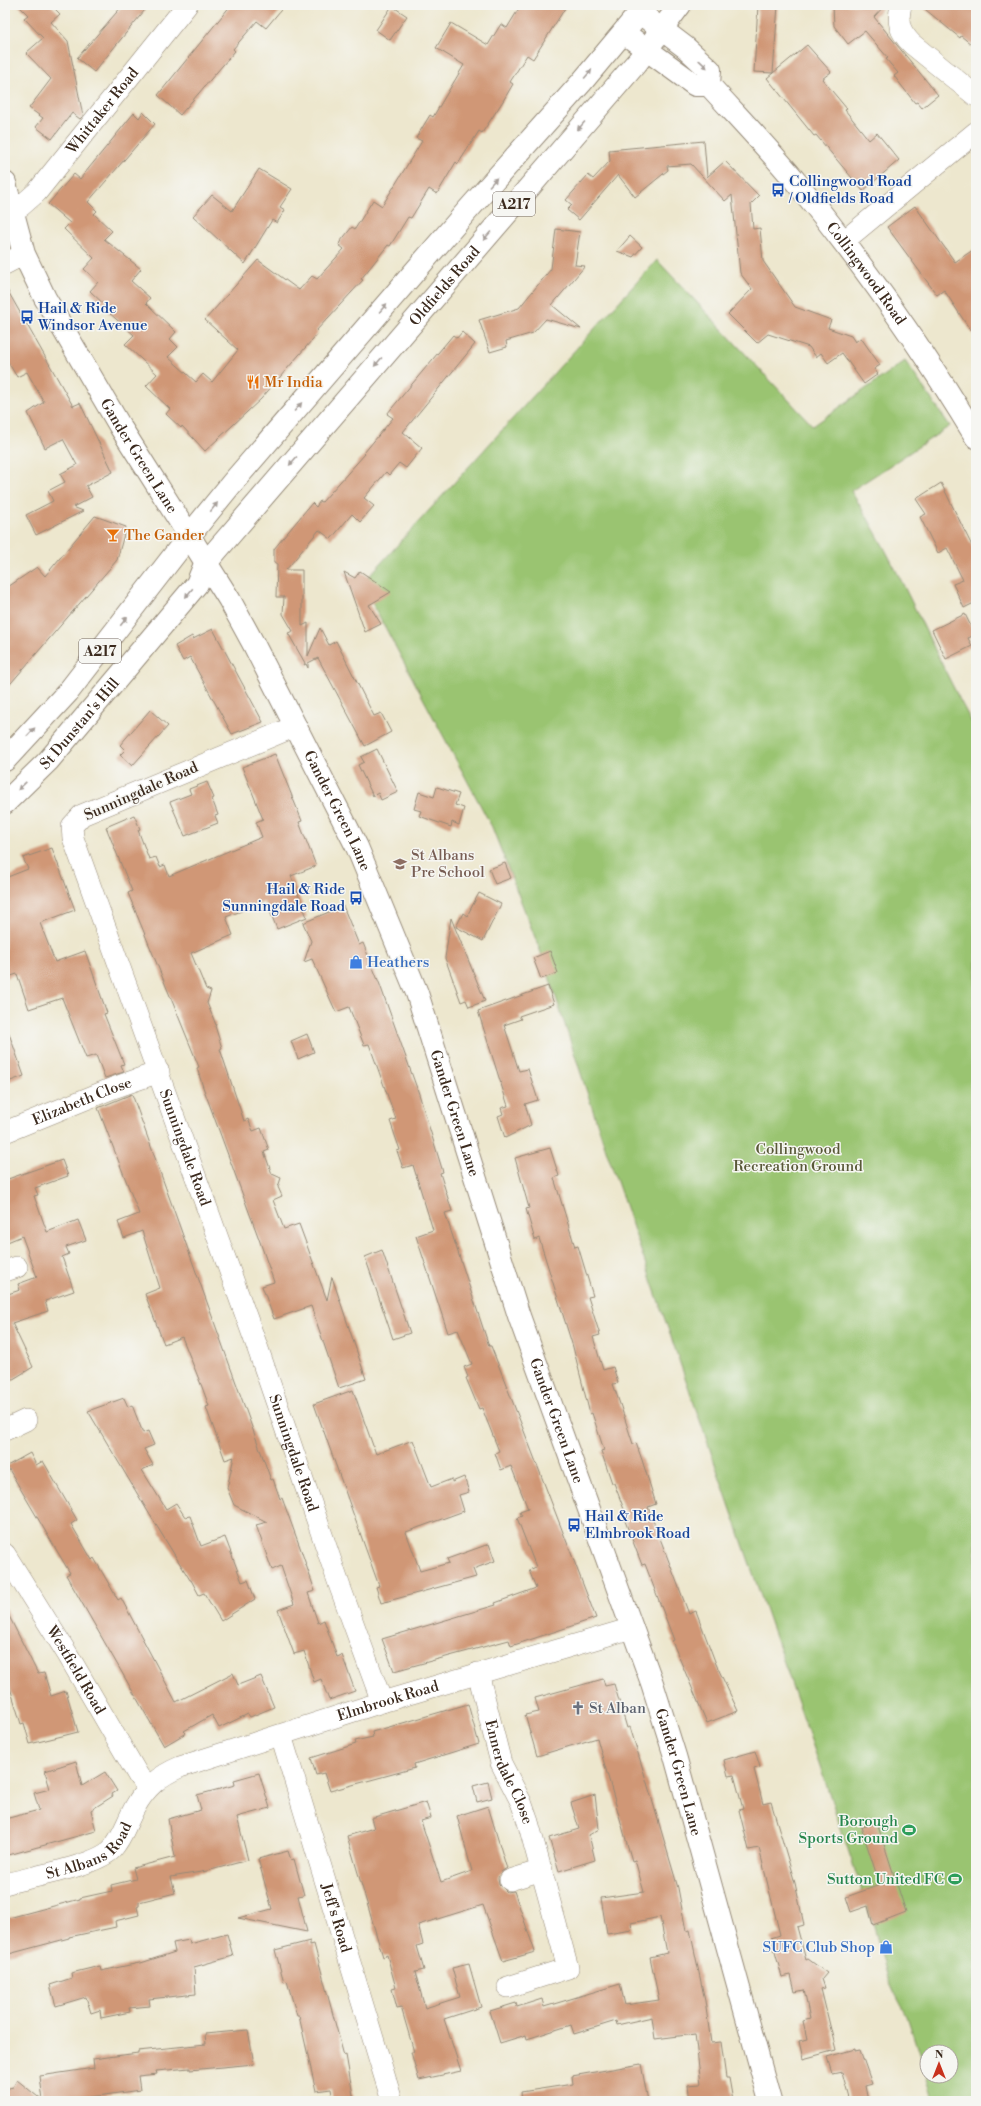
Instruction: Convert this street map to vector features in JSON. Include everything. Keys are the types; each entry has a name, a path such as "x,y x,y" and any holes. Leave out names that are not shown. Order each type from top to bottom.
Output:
{"main road":[{"name":"Oldfields Road","path":"206,564 648,49 680,5"},
{"path":"624,33 648,49 695,85 709,85 710,70 663,29 643,9"},
{"name":"A217","path":"189,536 466,211 624,33 643,9"},
{"name":"Collingwood Road","path":"709,85 795,181 844,241 914,339 976,437"},
{"name":"Gander Green Lane","path":"5,183 11,209 14,259 46,298 97,387 228,598 253,643 357,847 416,993 520,1316 632,1628 675,1756 770,2101"},
{"name":"St Dunstan's Hill","path":"5,760 68,692 189,536"},
{"name":"St Dunstan's Hill","path":"5,803 48,761 167,620 197,584 206,564"}],"street":[{"name":"Whittaker Road","path":"11,209 21,206 37,192 187,5"},
{"path":"901,5 899,25 902,35 976,96"},
{"path":"844,241 976,132"},
{"name":"Sunningdale Road","path":"296,726 82,815 72,826 74,838 258,1349 340,1587 382,1702"},
{"name":"Elizabeth Close","path":"5,1132 112,1088 159,1072"},
{"path":"5,1430 26,1420"},
{"name":"Westfield Road","path":"5,1554 68,1655 139,1777 148,1786"},
{"name":"Elmbrook Road","path":"148,1786 164,1774 180,1767 382,1702 632,1628"},
{"name":"Ennerdale Close","path":"478,1673 501,1763 521,1802 542,1870 568,1968 508,1987"},
{"name":"Jeff's Road","path":"281,1735 392,2101"},
{"name":"St Albans Road","path":"5,1884 88,1863 111,1850 123,1834 135,1806 148,1786"},
{"path":"510,1880 542,1870"}],"green space":[{"name":"Collingwood Recreation Ground","path":"657,260 813,426 905,361 950,426 851,491 885,549 976,730 976,2101 934,2101 929,2084 959,2084 959,2044 919,2044 919,2054 907,2016 889,1982 874,1927 821,1769 606,1150 543,958 492,827 362,584"}],"building":[{"path":"18,5 51,5 60,14 51,22 68,41 83,116 80,119 72,113 52,139 36,127 43,118 29,108 51,79 26,53 43,38 24,18 28,15"},
{"path":"123,5 149,5 94,72 77,58"},
{"path":"231,5 285,5 266,28 257,21 233,49 235,51 180,115 158,95"},
{"path":"521,5 567,5 533,59 527,55 510,82 513,84 503,101 482,133 479,131 458,164 456,162 437,194 429,189 411,218 408,217 390,246 388,245 361,279 363,280 316,331 318,333 261,399 205,451 182,426 181,428 166,414 170,409 146,386 157,374 125,344 134,335 107,311 109,309 90,291 98,282 84,269 94,258 64,229 70,223 48,204 74,174 80,179 134,113 139,118 143,112 155,124 88,202 97,211 94,214 112,231 104,239 141,269 131,281 150,298 146,303 176,332 170,339 178,347 168,357 196,382 203,374 212,382 238,350 205,320 258,260 299,290 312,276 317,279 344,249 339,245 340,242 352,227 355,229 373,200 382,206 422,141 416,138 430,115 433,117 464,65 436,48 451,23 488,45 501,24 507,28"},
{"path":"758,5 778,5 773,73 754,72"},
{"path":"833,5 885,5 874,17 938,95 922,108 917,102 915,103 894,76 898,73 886,59 888,58 865,31 848,44 834,26"},
{"path":"920,5 976,5 976,48 961,36 960,38"},
{"path":"392,6 407,16 390,40 376,30"},
{"path":"807,45 831,72 822,79 847,109 845,110 869,140 877,133 899,160 863,191 816,135 814,136 767,78"},
{"path":"704,141 707,177 725,161 759,196 751,204 753,229 760,228 763,261 795,307 831,320 828,328 851,336 855,342 861,338 880,365 874,369 878,374 864,384 842,353 828,363 821,353 816,357 809,347 768,334 757,343 728,314 752,289 740,273 732,195 725,201 691,164 667,166 668,170 635,197 618,175 579,220 567,210 572,205 566,200 588,175 593,179 610,161 609,150"},
{"path":"259,169 292,189 280,207 285,210 277,223 272,220 245,264 193,216 212,195 232,211"},
{"path":"915,206 955,262 976,248 976,339 944,290 937,295 887,227"},
{"path":"556,229 580,232 575,265 585,266 552,305 581,329 546,319 533,333 506,341 507,347 490,352 479,320 519,308 551,269"},
{"path":"630,236 642,247 633,257 617,251"},
{"path":"5,286 73,406 80,403 113,472 86,486 92,497 73,507 83,511 36,535 26,515 53,501 48,491 65,482 60,474 77,465 63,439 45,448 28,413 44,402 27,372 17,377 5,357"},
{"path":"462,332 475,344 403,432 422,448 406,468 399,463 389,475 386,472 364,498 374,506 360,522 352,514 331,539 319,530 286,570 302,570 302,626 308,623 308,656 320,628 329,645 336,641 374,716 381,713 391,732 365,746 318,658 308,663 308,668 306,664 304,665 305,663 288,633 293,631 283,614 284,597 276,597 277,563 274,563 274,549 312,503 316,507 320,501 322,502 365,454 364,453 393,418 387,414 453,335 457,338"},
{"path":"941,483 976,554 976,607 974,603 964,608 953,584 963,580 947,548 938,553 920,517 926,514 916,499"},
{"path":"95,516 126,527 117,560 5,690 5,589 37,567 45,576"},
{"path":"360,571 391,592 369,605 381,624 365,632 344,572 355,578"},
{"path":"965,614 975,635 968,638 972,646 946,659 932,630"},
{"path":"213,629 263,722 232,734 190,657 183,661 175,646 192,636 193,639"},
{"path":"150,710 168,726 132,766 120,755 125,750 120,745"},
{"path":"377,749 398,792 381,800 378,793 373,796 358,765 364,762 361,757"},
{"path":"275,754 302,821 299,822 316,866 291,876 307,917 277,929 269,909 267,910 264,902 226,917 233,935 191,953 206,989 211,991 207,1003 216,1025 215,1026 222,1048 220,1049 244,1121 248,1119 253,1131 261,1128 269,1150 264,1152 272,1174 281,1178 278,1187 282,1196 273,1200 284,1229 299,1224 327,1300 332,1277 366,1379 339,1388 311,1306 274,1319 262,1286 274,1282 203,1087 197,1068 199,1067 128,893 132,891 106,827 134,815 149,859 156,857 160,867 165,865 169,876 262,837 256,822 263,819 242,767"},
{"path":"207,782 214,798 212,799 218,815 215,816 218,823 185,836 170,802 191,794 189,789"},
{"path":"437,787 459,794 455,805 464,808 459,825 452,822 451,827 419,816 421,811 414,809 419,792 434,797"},
{"path":"52,848 75,910 40,923 55,962 85,951 107,1013 104,1014 124,1064 121,1065 124,1072 105,1078 96,1055 86,1058 62,998 29,1009 17,974 5,978 5,878 28,869 23,858"},
{"path":"505,863 511,878 495,884 489,869"},
{"path":"479,893 501,904 483,941 456,927 463,913 467,916"},
{"path":"343,906 359,945 363,943 380,985 419,1094 443,1172 440,1173 452,1211 445,1213 489,1346 491,1346 596,1618 511,1646 509,1640 394,1671 382,1639 496,1605 495,1603 536,1588 529,1570 536,1567 517,1518 522,1516 520,1512 528,1509 511,1466 501,1470 495,1453 499,1451 482,1408 479,1409 466,1378 468,1377 464,1367 472,1364 458,1330 448,1333 416,1236 433,1230 413,1165 403,1168 397,1151 400,1150 390,1121 396,1119 369,1044 364,1045 349,1007 336,1012 312,959 304,962 311,941 303,923"},
{"path":"451,918 485,1001 469,1007 466,1000 461,1002 445,958"},
{"path":"550,951 558,973 541,979 533,958"},
{"path":"548,986 554,1004 519,1016 521,1019 504,1025 519,1071 528,1069 538,1100 525,1104 531,1125 505,1138 498,1116 503,1114 501,1108 508,1106 478,1011"},
{"path":"5,1028 7,1028 24,1076 5,1083"},
{"path":"307,1034 314,1052 298,1059 291,1041"},
{"path":"132,1094 271,1480 273,1479 280,1499 282,1498 301,1550 315,1591 308,1593 318,1623 324,1620 337,1657 342,1655 355,1691 329,1700 321,1679 314,1682 304,1651 294,1654 278,1610 294,1604 281,1566 272,1570 256,1525 267,1522 234,1505 227,1488 234,1457 225,1460 206,1407 209,1406 182,1337 164,1344 145,1294 160,1288 142,1231 124,1238 118,1222 139,1214 98,1108"},
{"path":"550,1148 559,1176 554,1178 575,1247 578,1246 593,1296 588,1297 600,1335 593,1337 603,1370 613,1367 618,1383 613,1384 633,1444 636,1443 656,1504 648,1507 689,1614 696,1611 716,1664 738,1711 707,1723 672,1641 674,1640 645,1564 642,1565 625,1521 628,1520 614,1483 612,1483 601,1451 604,1450 592,1413 590,1414 573,1347 539,1238 535,1240 526,1209 529,1208 515,1158"},
{"path":"62,1160 68,1176 35,1188 38,1195 34,1196 47,1232 78,1220 86,1240 66,1247 69,1254 62,1257 74,1291 45,1301 48,1311 12,1323 33,1367 5,1384 5,1295 20,1290 18,1284 37,1277 22,1236 5,1243 5,1180"},
{"path":"382,1250 410,1333 393,1339 365,1257"},
{"path":"353,1390 376,1454 413,1440 431,1487 452,1479 452,1482 464,1477 469,1492 459,1495 464,1511 406,1532 420,1571 449,1563 447,1559 489,1544 495,1561 473,1569 476,1577 381,1603 376,1587 379,1586 314,1404"},
{"path":"124,1398 128,1407 132,1405 143,1433 148,1431 154,1445 144,1449 153,1465 142,1470 166,1509 176,1503 185,1517 190,1516 201,1546 225,1537 242,1582 248,1580 255,1599 221,1621 204,1593 199,1595 88,1411"},
{"path":"30,1453 36,1465 43,1461 77,1520 71,1524 92,1560 94,1558 118,1600 121,1598 176,1702 233,1673 238,1685 261,1676 274,1707 250,1717 248,1714 219,1728 212,1715 184,1731 186,1733 164,1746 66,1575 70,1573 7,1466"},
{"path":"5,1608 38,1674 44,1673 51,1696 66,1691 78,1732 30,1744 24,1723 21,1724 8,1681 5,1682"},
{"path":"603,1679 605,1686 614,1684 627,1728 630,1727 678,1888 686,1931 690,1930 705,2001 711,2043 721,2042 726,2078 729,2078 733,2101 690,2101 688,2085 701,2084 695,2034 655,2039 652,2017 617,2025 616,2021 574,2034 571,2025 527,2039 526,2035 500,2043 490,2011 516,2003 517,2007 542,1999 544,2007 620,1984 625,2005 659,2000 650,1957 667,1953 660,1917 631,1923 632,1930 607,1934 601,1898 644,1892 635,1860 632,1861 597,1738 537,1756 525,1715 539,1712 535,1698"},
{"path":"468,1704 479,1744 414,1764 415,1768 330,1791 324,1773 316,1775 311,1758 356,1744 355,1741 373,1737 372,1732"},
{"path":"755,1751 760,1767 754,1769 763,1804 771,1802 795,1883 804,1925 797,1927 806,1960 808,1959 827,1973 822,1979 825,1988 821,1989 836,2050 803,2059 799,2041 807,2039 803,2021 810,2019 804,1990 795,1992 791,1975 782,1977 771,1938 780,1935 759,1848 749,1850 739,1810 743,1809 734,1775 728,1776 724,1760"},
{"path":"76,1761 82,1786 105,1772 117,1791 112,1794 113,1796 91,1810 96,1831 5,1856 5,1819 39,1810 34,1793 50,1789 45,1771"},
{"path":"259,1773 270,1808 237,1817 248,1860 207,1871 171,1877 175,1893 139,1902 139,1906 137,1907 139,1915 115,1921 116,1927 69,1937 5,1955 5,1919 80,1898 112,1891 111,1885 136,1879 133,1868 175,1857 168,1819 201,1810 197,1795 235,1785 234,1780"},
{"path":"488,1782 492,1798 477,1802 473,1786"},
{"path":"595,1795 599,1829 589,1835 595,1860 559,1871 549,1838 579,1829 571,1803"},
{"path":"426,1802 431,1818 421,1821 441,1882 472,1871 457,1816 488,1806 507,1868 501,1872 498,1877 499,1884 507,1892 514,1891 535,1952 503,1961 483,1905 418,1925 423,1944 417,1946 424,1970 415,1972 425,2008 460,1997 452,1968 469,1964 481,2007 444,2019 461,2071 419,2080 411,2052 414,2052 401,2007 397,2008 392,1989 396,1988 387,1955 383,1957 347,1836 374,1828 371,1818"},
{"path":"877,1823 906,1912 873,1925 868,1906 851,1912 846,1897 880,1885 861,1827"},
{"path":"288,1851 291,1860 294,1859 304,1895 298,1896 307,1932 238,1918 272,1909 258,1859"},
{"path":"227,1934 233,1956 194,1967 196,1994 149,1999 150,2006 129,2008 130,2012 101,2018 100,2010 91,2013 86,1997 56,2006 50,1985 72,1978 71,1973 100,1966 101,1971 144,1962 175,1952 173,1943 189,1940 190,1944"},
{"path":"310,1941 310,1945 314,1944 344,2056 346,2055 354,2101 333,2101 331,2089 316,2091 299,2016 297,2016 287,1981 284,1982 275,1950"},
{"path":"248,2030 254,2064 190,2070 190,2068 156,2071 157,2074 138,2076 140,2090 76,2099 76,2101 43,2101 40,2076 94,2068 93,2059 138,2053 138,2051 206,2044 205,2034"},
{"path":"855,2049 855,2051 860,2050 872,2084 865,2086 868,2101 850,2101 842,2072 832,2074 827,2057"},
{"path":"641,2064 648,2101 522,2101 521,2092 573,2084 572,2076"},
{"path":"17,2080 43,2101 5,2101 5,2089 13,2087"}],"place":[{"name":"Collingwood Road / Oldfields Road","path":"778,190"},
{"name":"Hail & Ride Windsor Avenue","path":"27,317"},
{"name":"Mr India","path":"253,382"},
{"name":"The Gander","path":"113,535"},
{"name":"St Albans Pre School","path":"400,864"},
{"name":"Hail & Ride Sunningdale Road","path":"356,898"},
{"name":"Heathers","path":"356,962"},
{"name":"Hail & Ride Elmbrook Road","path":"574,1525"},
{"name":"St Alban","path":"578,1708"},
{"name":"Borough Sports Ground","path":"909,1830"},
{"name":"Sutton United FC","path":"955,1879"},
{"name":"SUFC Club Shop","path":"886,1947"}]}
